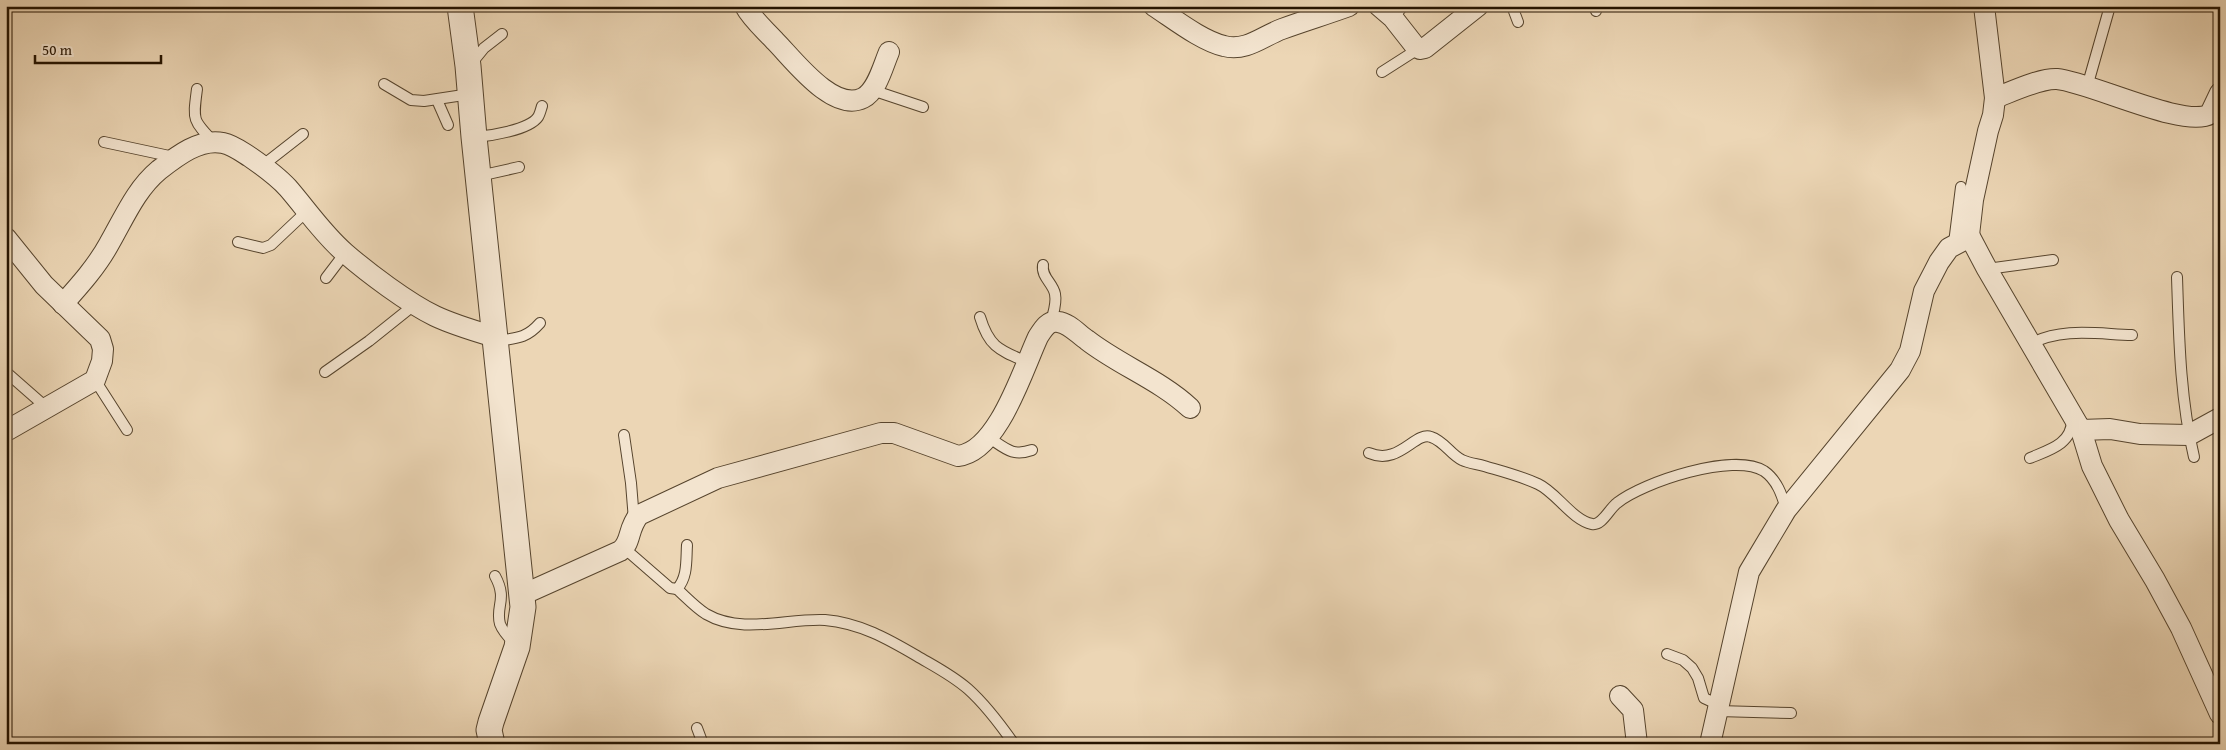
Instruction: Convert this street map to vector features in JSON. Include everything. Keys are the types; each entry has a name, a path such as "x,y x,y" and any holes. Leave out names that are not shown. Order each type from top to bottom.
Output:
{"street":[{"path":"460,6 468,66 522,596 522,624 517,647 489,730 492,744"},
{"path":"745,6 817,85 840,98 855,100 864,98 872,90 889,52"},
{"path":"1154,6 1212,42 1225,47 1236,47 1250,45 1280,30 1348,6"},
{"path":"1392,10 1418,49 1425,48 1478,6"},
{"path":"1710,744 1749,572 1786,510 1900,370 1910,351 1924,291 1948,248 1962,239 1993,115 1995,98 1984,6"},
{"path":"1995,98 2057,79 2159,111 2203,117 2210,114 2220,93"},
{"path":"63,304 94,267 143,187 160,169 177,158 203,143 214,142 236,148 287,186 307,212 345,253 414,305 456,325 495,339"},
{"path":"6,238 44,285 100,339 102,348 102,361 95,380 6,431"},
{"path":"1962,239 1986,268 2070,409 2081,430 2092,466 2119,520 2181,628 2220,714"},
{"path":"522,596 624,548 634,521 639,516 670,499 718,478 880,433 894,433 958,456 974,451 988,438 1009,402 1044,327 1050,322 1057,321 1066,324 1105,354 1172,393 1190,408"},
{"path":"2081,430 2110,429 2140,434 2189,435 2220,418"},
{"path":"1620,696 1633,710 1637,744"}],"lane":[{"path":"1512,6 1518,22"},
{"path":"2087,87 2110,6"},
{"path":"468,66 484,48 502,34"},
{"path":"1382,72 1418,49"},
{"path":"384,84 411,100 437,100 470,94"},
{"path":"197,89 194,118 196,124 214,142"},
{"path":"872,90 923,106"},
{"path":"437,100 448,125"},
{"path":"474,137 506,133 533,121 538,118 542,106"},
{"path":"262,166 303,134"},
{"path":"104,142 177,158"},
{"path":"479,176 519,167"},
{"path":"1961,186 1962,239"},
{"path":"238,242 263,248 271,245 307,212"},
{"path":"326,278 345,253"},
{"path":"1986,268 2053,260"},
{"path":"1043,265 1043,274 1055,293 1056,302 1050,322"},
{"path":"2177,277 2180,370 2194,457"},
{"path":"325,372 370,341 414,305"},
{"path":"980,317 985,332 992,343 1003,351 1027,362"},
{"path":"495,339 524,337 532,332 540,323"},
{"path":"2030,344 2046,336 2068,332 2132,335"},
{"path":"6,372 47,408"},
{"path":"95,380 127,430"},
{"path":"2030,458 2061,445 2070,431 2072,422 2070,409"},
{"path":"624,435 634,521"},
{"path":"1369,453 1376,456 1389,456 1399,453 1424,437 1431,437 1461,460 1539,484 1585,522 1594,525 1600,523 1617,503 1648,486 1689,471 1727,465 1748,465 1763,470 1774,480 1781,492 1786,510"},
{"path":"988,438 1012,452 1021,454 1032,450"},
{"path":"677,589 682,584 685,574 688,545"},
{"path":"624,548 670,588 677,589 704,613 728,622 751,624 826,620 861,627 880,635 947,673 967,688 998,722 1014,744"},
{"path":"495,576 502,594 500,624 517,647"},
{"path":"1667,654 1688,664 1696,673 1704,698 1718,708 1791,713"},
{"path":"697,728 703,744"}]}
